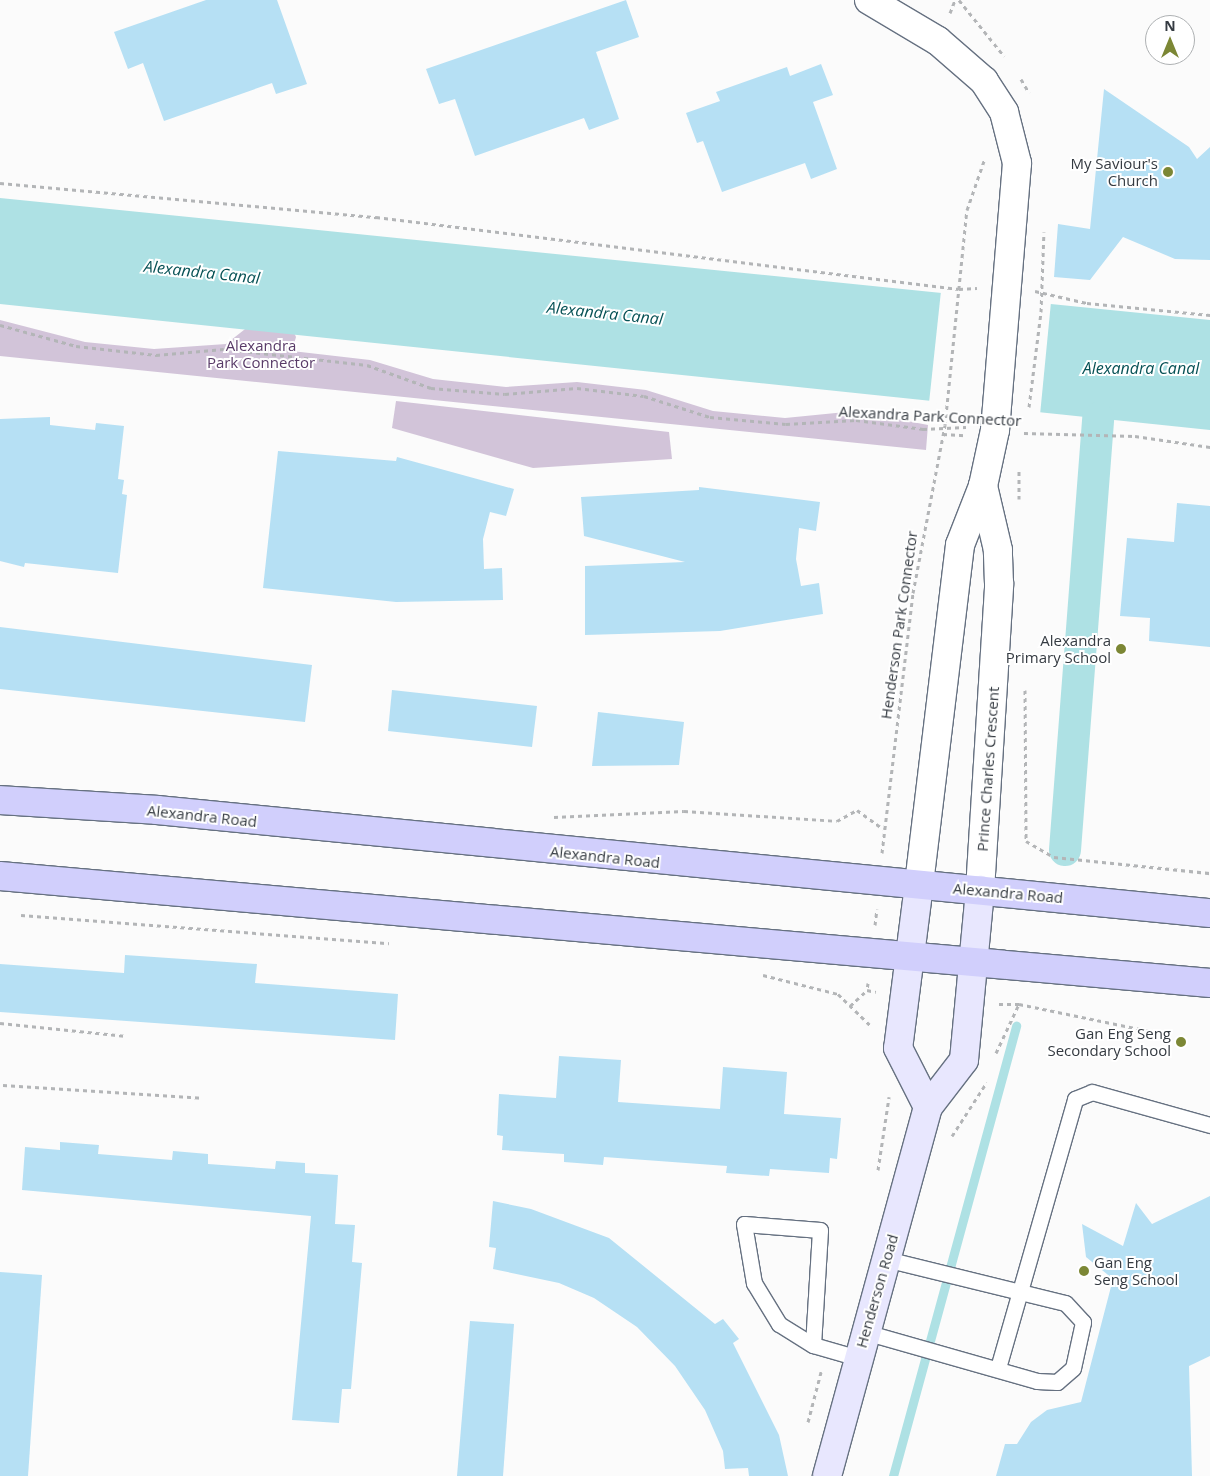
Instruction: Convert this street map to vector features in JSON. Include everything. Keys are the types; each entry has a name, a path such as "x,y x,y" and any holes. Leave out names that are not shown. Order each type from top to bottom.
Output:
{"main road":[{"name":"Alexandra Road","path":"0,800 157,810 1210,913"},
{"path":"0,876 908,958 1210,983"},
{"name":"Prince Charles Crescent","path":"908,958 918,885"},
{"name":"Prince Charles Crescent","path":"976,964 980,890"},
{"path":"908,958 898,1048 928,1107"},
{"name":"Henderson Road","path":"827,1476 928,1107 964,1060 976,964"}],"street":[{"path":"869,0 962,58 1004,112 1017,162 1006,285"},
{"name":"Prince Charles Crescent","path":"918,885 960,545 983,486 995,430 1006,285"},
{"name":"Prince Charles Crescent","path":"980,890 999,584 998,550 983,486"}],"lane":[{"path":"998,1368 1075,1099 1092,1092 1210,1125"},
{"path":"820,1347 820,1230 744,1224 754,1283 765,1307 779,1324 820,1347 858,1358"},
{"path":"865,1332 937,1350 1037,1381 1057,1382 1073,1368 1078,1351 1083,1322 1076,1311 1064,1303 886,1259"}],"path":[{"name":"Henderson Park Connector","path":"551,817 684,811 838,821 857,810 884,830 913,593 944,425 967,210 988,148"},
{"path":"0,183 376,217 958,291 1006,285 1087,303 1210,315"},
{"path":"1028,416 1041,312"},
{"name":"Alexandra Park Connector","path":"0,325 76,346 156,355 224,349 367,365 431,388 505,394 577,388 644,396 720,418 786,424 856,420 923,430 944,425 995,430 1135,436 1210,447"},
{"path":"1026,841 1054,858 1210,872"},
{"path":"21,915 399,943"},
{"path":"756,974 838,994 876,1033"},
{"path":"850,1006 867,990"},
{"path":"1019,1004 1159,1033"},
{"path":"0,1023 126,1036"},
{"path":"3,1085 202,1098"},
{"path":"876,1180 890,1093"},
{"path":"806,1431 820,1347"}],"green space":[{"name":"Alexandra Park Connector","path":"0,320 85,342 154,349 226,344 249,326 292,328 296,337 292,351 370,360 433,379 506,387 577,382 646,390 713,411 785,418 856,411 928,425 926,450 0,356"},
{"path":"396,401 669,432 672,459 533,468 392,428"}],"water":[{"name":"Alexandra Canal","path":"0,198 1210,320 1210,430 0,304"}],"pier":[{"path":"941,291 1051,302 1040,415 929,403"}],"building":[{"path":"206,0 277,0 307,84 276,94 272,83 164,121 143,63 128,69 114,32"},
{"path":"626,0 639,37 596,52 619,119 589,130 584,118 475,156 455,99 439,104 426,69"},
{"path":"821,64 833,95 813,102 837,169 811,179 805,163 722,192 703,141 697,143 686,113 720,101 716,92 787,67 790,76"},
{"name":"My Saviour's Church","path":"1104,89 1189,147 1197,159 1210,147 1210,260 1175,259 1123,237 1090,280 1054,277 1058,224 1090,229"},
{"path":"50,417 50,425 95,430 96,423 124,426 118,479 124,480 122,494 127,495 118,573 25,563 24,567 0,561 0,419"},
{"path":"278,451 396,461 397,457 514,489 506,516 490,512 483,539 484,569 502,568 503,600 396,602 263,588"},
{"path":"699,487 820,502 816,531 799,528 796,559 801,586 819,583 823,614 720,631 585,635 585,566 685,562 584,536 581,497 699,490"},
{"path":"1177,503 1210,506 1210,647 1149,641 1150,618 1120,616 1127,538 1174,542"},
{"path":"0,627 312,665 305,722 0,689"},
{"path":"392,690 537,706 532,747 388,731"},
{"path":"598,712 684,722 679,765 592,766"},
{"path":"125,955 257,964 255,983 398,994 395,1040 0,1012 0,964 124,973"},
{"path":"559,1056 621,1060 618,1102 720,1109 723,1067 787,1072 784,1114 841,1118 837,1159 830,1158 829,1173 770,1169 769,1176 726,1173 727,1166 604,1157 603,1165 564,1162 564,1154 502,1150 503,1136 497,1135 499,1094 556,1098"},
{"path":"60,1142 99,1145 98,1154 172,1160 173,1151 208,1154 208,1164 275,1169 276,1161 305,1163 305,1173 338,1175 335,1224 355,1225 352,1262 362,1263 351,1389 342,1389 339,1423 292,1420 311,1216 22,1190 25,1147 60,1150"},
{"name":"Gan Eng Seng School","path":"1210,1196 1210,1356 1189,1366 1192,1476 996,1476 1005,1444 1017,1444 1031,1422 1047,1410 1081,1402 1113,1279 1086,1257 1082,1224 1123,1246 1136,1203 1152,1224"},
{"path":"493,1201 531,1209 609,1238 715,1324 723,1319 739,1339 733,1343 779,1435 788,1476 749,1476 748,1468 725,1469 723,1451 705,1410 675,1366 637,1327 594,1298 559,1283 493,1269 496,1248 489,1247"},
{"path":"0,1272 42,1275 28,1476 0,1476"},
{"path":"470,1321 514,1324 503,1476 457,1476"}],"waterway":[{"path":"1065,850 1098,418"},
{"path":"893,1476 1016,1026"}],"place":[{"name":"My Saviour's Church","path":"1168,172"},
{"name":"Alexandra Primary School","path":"1121,649"},
{"name":"Gan Eng Seng Secondary School","path":"1181,1042"},
{"name":"Gan Eng Seng School","path":"1084,1271"}]}
